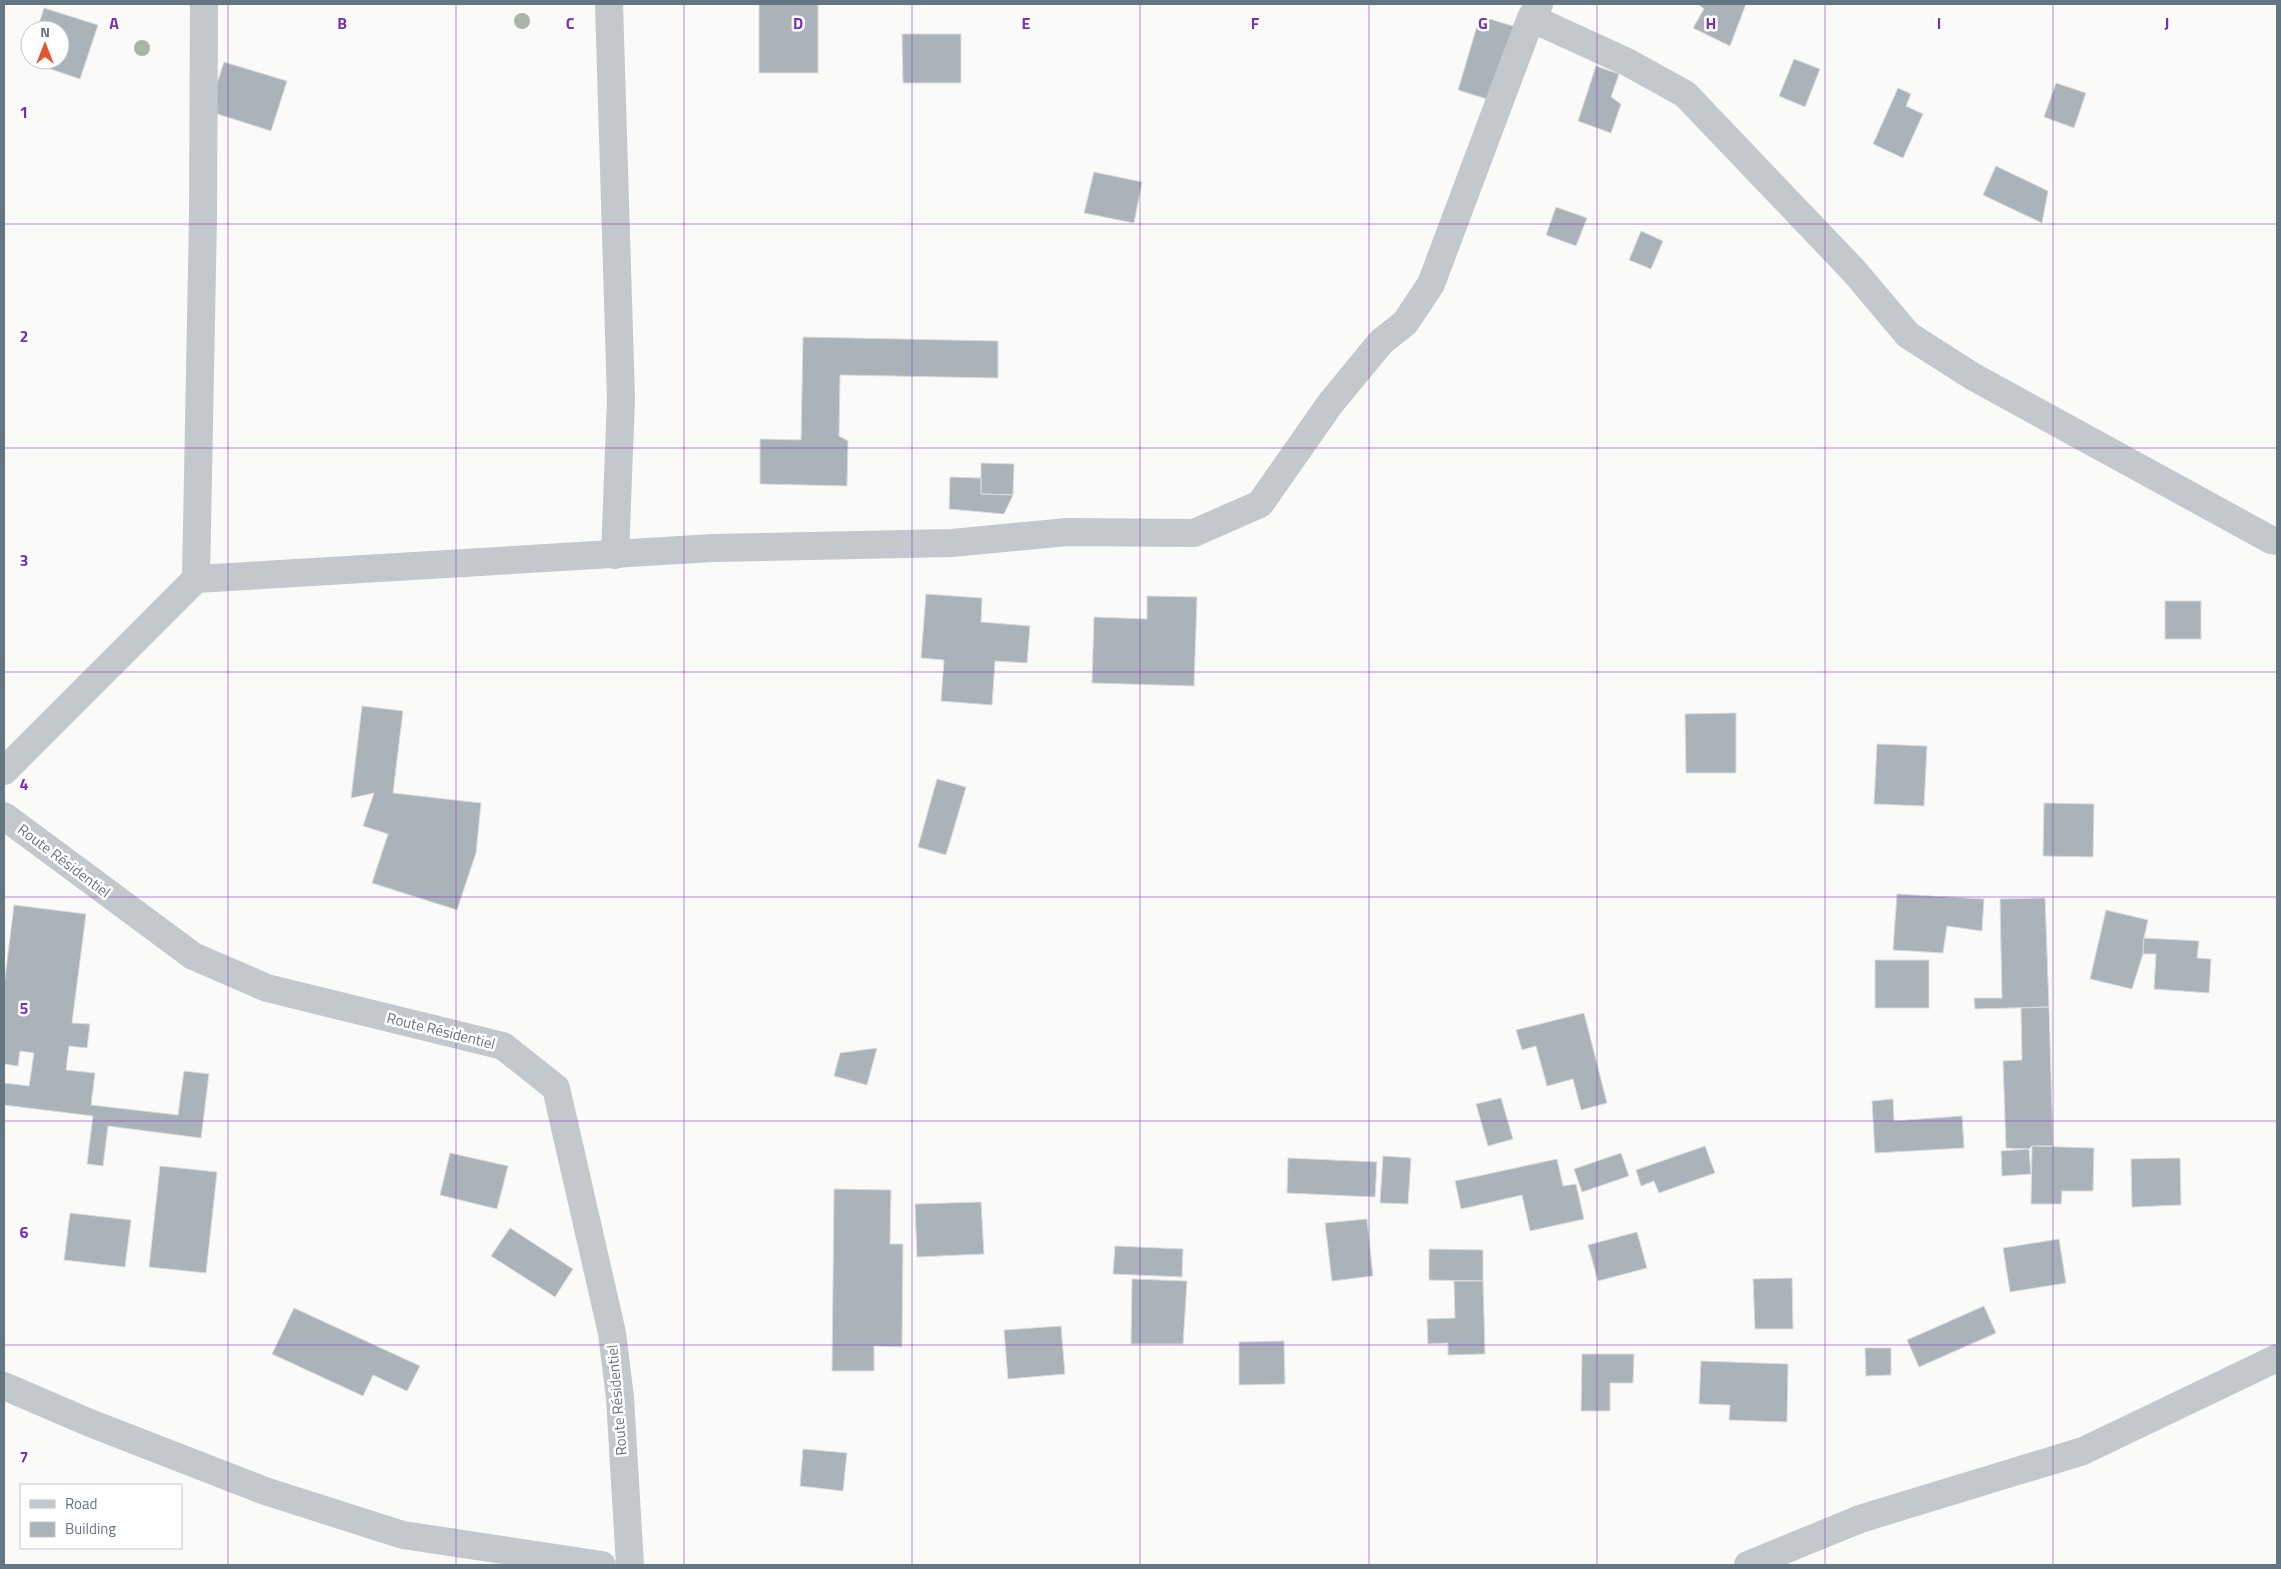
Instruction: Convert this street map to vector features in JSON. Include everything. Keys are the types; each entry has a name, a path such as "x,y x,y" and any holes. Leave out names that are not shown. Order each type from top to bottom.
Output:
{"street":[{"path":"196,579 203,226 204,4"},
{"path":"609,4 621,399 615,555"},
{"path":"4,771 196,579 713,548 952,542 1067,532 1194,533 1260,504 1330,404 1381,342 1405,322 1431,284 1535,11 1685,94 1854,271 1908,335 1972,376 2270,540 2277,541"},
{"name":"Route Résidentiel","path":"4,816 193,956 267,988 503,1046 556,1088 612,1333 620,1398 630,1565"},
{"path":"1748,1565 1860,1519 2083,1451 2277,1358"},
{"path":"4,1386 90,1423 265,1491 402,1535 602,1565"}],"building":[{"path":"759,4 818,4 818,73 759,73"},
{"path":"1698,4 1746,4 1730,46 1693,28 1704,9"},
{"path":"44,8 98,25 80,79 54,70 70,70 70,20 40,20"},
{"path":"1480,16 1516,27 1493,101 1458,90"},
{"path":"902,34 961,34 961,83 903,83"},
{"path":"1794,59 1820,69 1805,107 1779,96"},
{"path":"224,62 287,81 271,131 208,111"},
{"path":"1596,66 1619,74 1611,97 1621,104 1611,133 1578,121"},
{"path":"2056,83 2086,93 2074,128 2044,117"},
{"path":"1898,88 1911,94 1906,106 1923,114 1903,158 1873,144"},
{"path":"1996,166 2048,191 2042,223 1983,195"},
{"path":"1094,172 1142,182 1134,223 1084,213"},
{"path":"1556,207 1587,218 1576,246 1546,235"},
{"path":"1641,231 1663,241 1651,269 1629,260"},
{"path":"803,337 998,341 998,378 840,375 839,436 848,441 847,486 760,484 760,439 801,440"},
{"path":"981,463 1014,464 1013,495 981,494"},
{"path":"950,477 981,478 981,494 1013,495 1004,514 949,509"},
{"path":"926,594 982,598 981,622 1030,626 1027,663 995,661 992,705 941,701 944,660 921,658"},
{"path":"1147,596 1197,597 1194,686 1092,683 1094,617 1147,619"},
{"path":"2165,601 2201,601 2201,639 2165,639"},
{"path":"362,706 403,711 393,793 481,803 476,853 457,910 372,883 388,834 363,826 374,793 351,798"},
{"path":"1736,713 1736,773 1686,773 1685,714"},
{"path":"1877,744 1927,746 1924,806 1874,804"},
{"path":"937,779 966,787 946,855 918,847"},
{"path":"2044,803 2094,804 2093,857 2043,856"},
{"path":"1897,894 1984,899 1982,931 1947,926 1943,953 1893,950"},
{"path":"2045,898 2049,1007 1975,1009 1974,998 2002,998 2000,899"},
{"path":"14,905 86,914 72,1023 90,1024 87,1048 69,1046 66,1070 95,1073 91,1105 178,1115 184,1071 209,1074 201,1138 108,1126 103,1166 87,1164 93,1116 4,1105 4,1083 29,1086 34,1053 20,1051 18,1066 4,1064 4,986"},
{"path":"2106,910 2148,920 2143,954 2132,989 2090,979"},
{"path":"2144,938 2199,941 2197,958 2211,959 2209,993 2154,989 2156,954 2143,954"},
{"path":"1875,960 1929,960 1929,1008 1875,1008"},
{"path":"2049,1007 2053,1146 2032,1146 2029,1149 2006,1148 2003,1061 2022,1060 2021,1008"},
{"path":"1584,1013 1607,1103 1581,1110 1573,1079 1547,1086 1536,1046 1522,1050 1516,1030"},
{"path":"877,1048 867,1085 834,1076 840,1053"},
{"path":"1501,1098 1513,1139 1488,1146 1476,1104"},
{"path":"1893,1099 1894,1121 1962,1116 1964,1148 1875,1153 1872,1101"},
{"path":"1705,1146 1715,1173 1659,1193 1654,1181 1641,1186 1636,1170"},
{"path":"2032,1146 2094,1148 2093,1191 2062,1191 2061,1204 2031,1204"},
{"path":"2029,1149 2031,1174 2002,1176 2001,1151"},
{"path":"450,1153 508,1166 497,1209 440,1195"},
{"path":"1621,1153 1629,1176 1582,1192 1574,1169"},
{"path":"1383,1156 1411,1158 1408,1204 1380,1203"},
{"path":"1288,1158 1377,1162 1375,1197 1287,1193"},
{"path":"2180,1158 2181,1205 2132,1207 2131,1159"},
{"path":"1557,1159 1563,1186 1576,1184 1584,1219 1530,1231 1522,1195 1461,1209 1455,1181"},
{"path":"160,1166 217,1172 206,1273 149,1267"},
{"path":"834,1189 891,1190 890,1244 903,1244 902,1347 874,1346 874,1371 832,1371"},
{"path":"981,1202 984,1254 917,1257 915,1204"},
{"path":"70,1213 131,1220 125,1267 64,1260"},
{"path":"1367,1219 1373,1276 1332,1281 1325,1223"},
{"path":"510,1228 573,1269 555,1297 491,1256"},
{"path":"1637,1232 1647,1268 1598,1281 1588,1245"},
{"path":"2059,1239 2066,1283 2010,1292 2003,1248"},
{"path":"1115,1246 1183,1249 1182,1277 1113,1274"},
{"path":"1429,1249 1483,1250 1483,1281 1429,1280"},
{"path":"1792,1278 1793,1329 1755,1329 1753,1279"},
{"path":"1132,1279 1187,1281 1183,1344 1131,1344"},
{"path":"1454,1281 1483,1281 1485,1354 1448,1355 1448,1343 1428,1344 1427,1319 1455,1318"},
{"path":"1984,1306 1996,1333 1919,1367 1907,1340"},
{"path":"294,1308 420,1366 407,1391 373,1375 363,1396 272,1354"},
{"path":"1061,1326 1065,1374 1008,1379 1004,1330"},
{"path":"1284,1341 1285,1384 1239,1385 1239,1342"},
{"path":"1865,1348 1891,1348 1891,1375 1866,1376"},
{"path":"1582,1354 1634,1354 1633,1383 1610,1383 1610,1411 1581,1411"},
{"path":"1701,1361 1788,1364 1787,1422 1729,1420 1730,1405 1699,1404"},
{"path":"803,1449 847,1453 843,1491 800,1486"}]}
